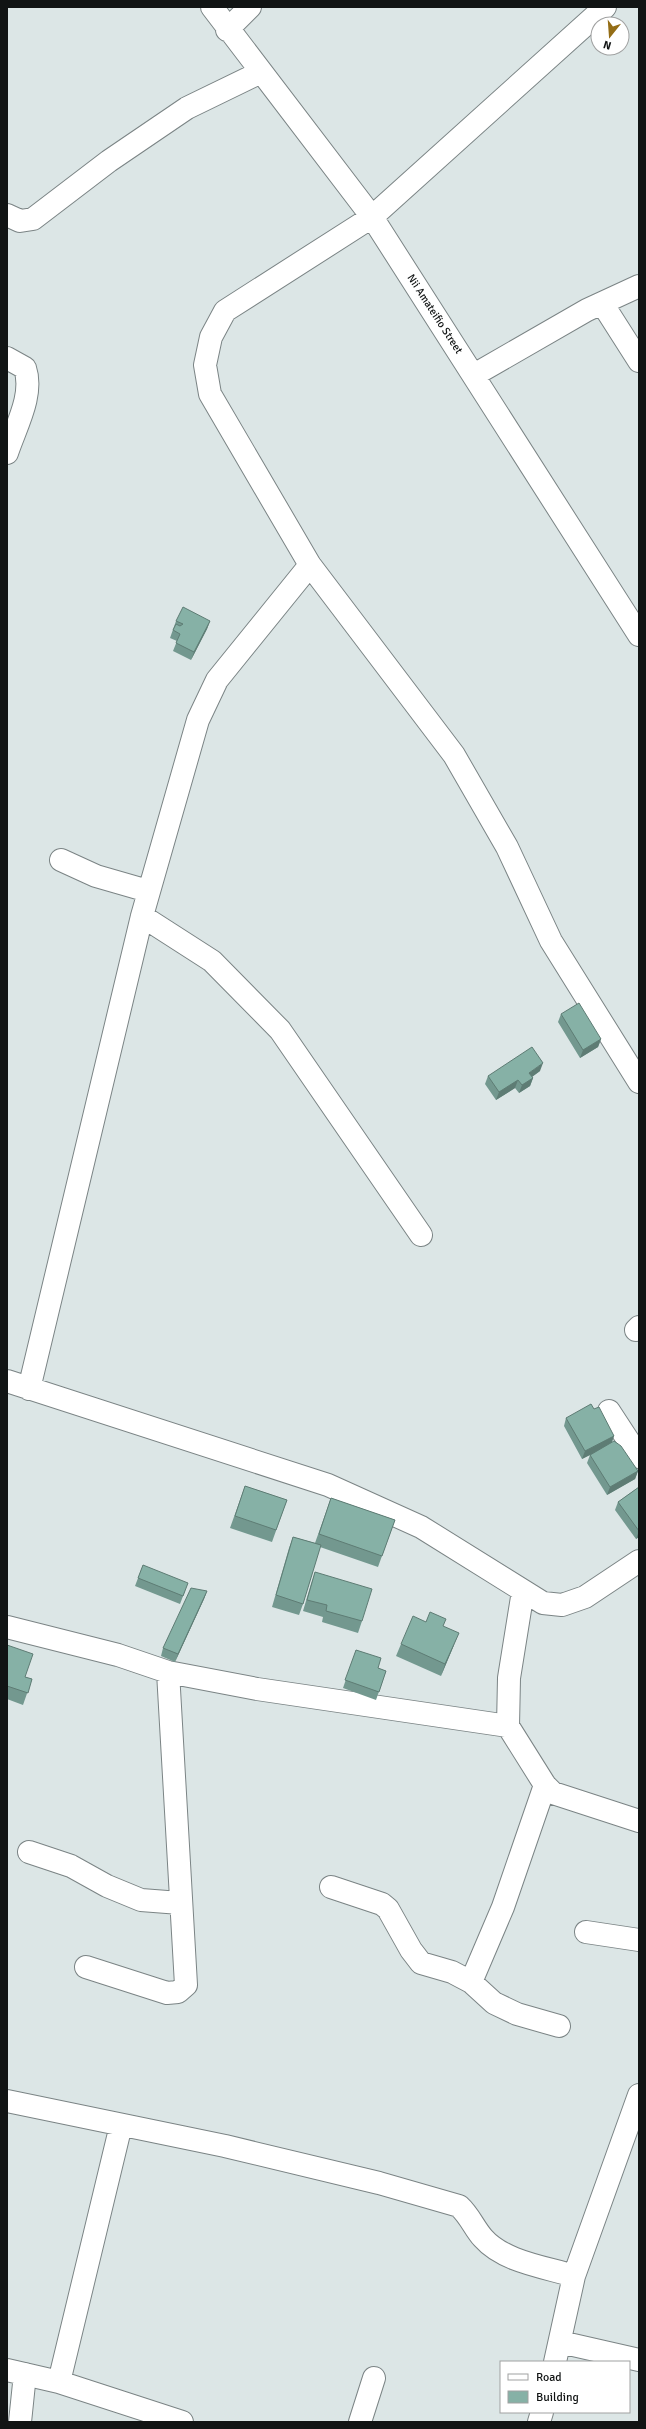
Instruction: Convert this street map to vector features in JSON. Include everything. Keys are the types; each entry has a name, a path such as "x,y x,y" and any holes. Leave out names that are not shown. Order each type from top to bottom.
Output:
{"street":[{"name":"Nii Amateifio Street","path":"212,7 227,30 262,72 372,217 639,635"},
{"path":"227,30 250,7"},
{"path":"605,7 372,217 225,311 211,337 205,365 210,394 310,566 454,755 507,847 551,941 639,1082"},
{"path":"7,215 20,221 33,219 109,162 187,108 262,72"},
{"path":"474,375 602,303 639,286"},
{"path":"602,303 639,361"},
{"path":"7,358 25,368 29,380 28,393 7,452"},
{"path":"29,1389 148,891 198,720 217,680 310,566"},
{"path":"61,860 96,876 148,891"},
{"path":"142,916 212,961 280,1030 421,1235"},
{"path":"7,1381 328,1486 421,1527 543,1603 562,1605 584,1597 639,1561"},
{"path":"609,1411 639,1457"},
{"path":"523,1590 509,1678 508,1726 545,1785 553,1793 563,1798 639,1821"},
{"path":"7,1627 118,1655 168,1672 265,1690 508,1726"},
{"path":"86,1967 167,1993 178,1992 186,1985 180,1902 168,1672"},
{"path":"471,1982 503,1907 545,1785"},
{"path":"29,1852 71,1866 107,1886 141,1900 180,1902"},
{"path":"331,1886 382,1904 393,1916 403,1937 421,1962 452,1972 471,1982 494,2003 517,2014 559,2026"},
{"path":"586,1932 639,1940"},
{"path":"7,2101 121,2126 225,2146 379,2183 459,2206 470,2215 484,2239 495,2248 510,2257 574,2276"},
{"path":"638,2102 574,2276 557,2352 639,2360"},
{"path":"59,2382 121,2126"},
{"path":"20,2422 16,2372 59,2382 124,2412 182,2422"},
{"path":"360,2422 374,2378"}],"building":[{"path":"183,607 210,621 194,652 176,643 180,634 173,630 176,624 180,626 183,624 176,621"},
{"path":"579,1003 601,1039 583,1050 561,1014"},
{"path":"532,1047 543,1063 529,1073 533,1078 522,1085 518,1080 499,1092 488,1076"},
{"path":"591,1404 594,1409 599,1407 614,1436 585,1451 566,1418"},
{"path":"614,1441 621,1446 638,1471 610,1487 590,1455"},
{"path":"245,1486 287,1500 276,1530 235,1516"},
{"path":"639,1487 639,1531 618,1502"},
{"path":"331,1498 395,1520 382,1556 319,1534"},
{"path":"293,1537 321,1545 303,1604 276,1595"},
{"path":"143,1565 188,1583 183,1596 138,1578"},
{"path":"315,1572 372,1589 362,1621 326,1611 327,1605 307,1600"},
{"path":"191,1588 207,1591 178,1654 163,1648"},
{"path":"430,1612 446,1619 443,1626 459,1633 445,1664 401,1644 413,1616 426,1622"},
{"path":"7,1645 33,1654 25,1677 32,1679 28,1693 7,1686"},
{"path":"356,1650 381,1658 378,1668 386,1671 379,1692 345,1680"}]}
